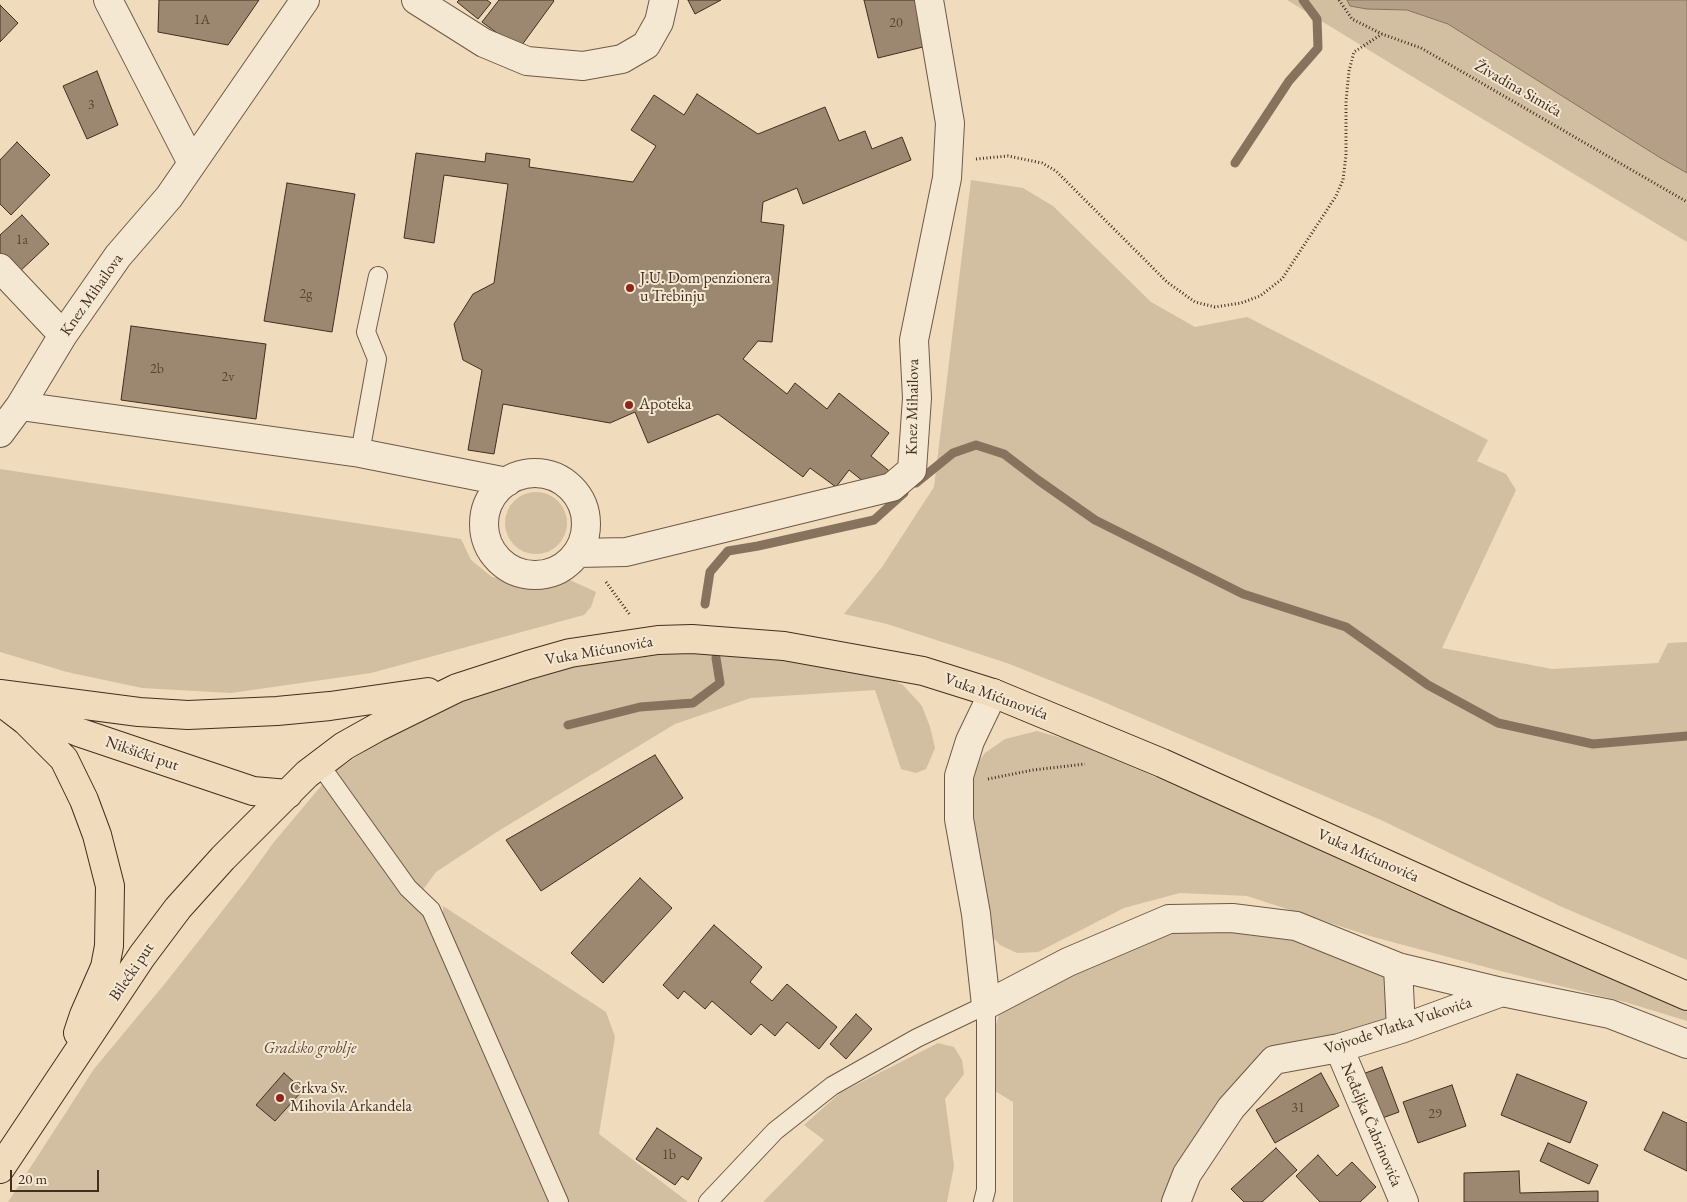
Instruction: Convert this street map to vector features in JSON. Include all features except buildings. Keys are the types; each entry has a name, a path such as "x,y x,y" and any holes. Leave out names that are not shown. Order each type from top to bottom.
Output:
{"main road":[{"name":"Vuka Mićunovića","path":"288,794 307,774 344,746 378,727 457,688 528,665 570,653 658,640 692,639 784,646 923,671 993,693 1162,763 1457,896 1687,996"},
{"path":"0,697 122,710 188,714 277,711 322,707 457,688"},
{"path":"0,697 26,720 64,759 97,835 110,886 109,946 105,967 84,1015 64,1075"},
{"name":"Nikšićki put","path":"0,697 78,732 163,761 253,791 288,794"},
{"name":"Bilećki put","path":"0,1169 142,956 178,908 224,858 288,794"}],"street":[{"path":"108,0 192,163"},
{"name":"Knez Mihailova","path":"0,432 20,406 64,335 118,256 169,197 305,0"},
{"path":"416,0 484,43 526,61 583,66 622,59 646,45 659,22 664,0"},
{"name":"Knez Mihailova","path":"584,553 626,552 892,487 912,470 917,398 914,340 947,178 950,123 929,0"},
{"path":"0,268 64,335"},
{"path":"20,406 360,453 507,482"},
{"path":"540,473 557,478 571,488 581,503 586,520 584,553 549,573 533,575 517,572 504,564 492,553 486,538 484,522 487,506 495,492 507,482 523,474 540,473"},
{"path":"993,693 970,741 958,776 959,819 976,914 986,1005 1068,962 1169,919 1232,918 1296,926 1398,967 1502,992 1610,1014 1687,1044"},
{"path":"1398,967 1401,1029"},
{"name":"Vojvode Vlatka Vukovića","path":"1176,1202 1187,1174 1231,1108 1274,1060 1339,1048 1401,1029 1502,992"},
{"name":"Neđeljka Čabrinovića","path":"1339,1048 1404,1202"}],"lane":[{"path":"360,453 377,359 366,332 378,276"},
{"path":"320,765 408,888 431,910 559,1202"},
{"path":"708,1202 775,1131 832,1086 917,1038 986,1005 986,1190 983,1202"}],"path":[{"name":"Živadina Simića","path":"1339,0 1352,19 1382,34 1421,48 1687,202"},
{"path":"947,168 978,158 1008,156 1042,163 1056,171 1166,282 1195,302 1215,307 1241,303 1260,296 1282,279 1336,196 1343,180 1346,155 1346,102 1349,71 1354,52 1382,34"},
{"path":"584,553 631,616"},
{"path":"959,789 1000,776 1033,770 1092,764"}],"green space":[{"path":"1287,0 1347,0 1351,6 1367,9 1407,10 1448,24 1687,173 1687,242 1408,74"},
{"path":"971,180 1023,188 1053,206 1151,302 1195,327 1247,317 1488,440 1477,461 1506,474 1516,490 1442,648 1552,669 1658,663 1668,643 1687,642 1687,960 1562,907 1381,820 1099,700 1007,663 887,624 844,614 882,567 934,487"},
{"path":"0,469 461,539 471,560 492,577 525,582 548,579 559,575 596,592 591,607 584,615 371,673 231,693 142,688 67,672 0,652"},
{"path":"530,492 542,492 558,501 565,511 567,523 565,535 558,545 542,554 530,554 519,549 510,540 505,529 505,517 510,506 519,497"},
{"name":"Gradsko groblje","path":"634,651 734,651 887,677 903,685 922,706 935,748 926,769 916,773 901,769 875,690 751,698 675,724 500,830 436,872 422,891 421,911 549,1202 8,1202 94,1069 167,981 274,842 332,773 381,741 441,708 563,667"},
{"path":"1037,731 1069,740 1216,803 1410,892 1687,1010 1687,1021 1625,1002 1370,936 1247,896 1180,893 1124,908 1038,952 1017,953 1000,945 987,931 965,818 968,776 985,753 1005,739"},
{"path":"443,906 606,1012 615,1037 599,1134 688,1202 566,1202 443,924"},
{"path":"1171,928 1293,934 1390,972 1389,1023 1269,1051 1170,1202 1013,1202 1013,1102 995,1091 993,1033 1002,1007"},
{"path":"938,1043 954,1047 962,1060 964,1074 945,1099 954,1166 947,1202 763,1202 824,1140 804,1125 840,1093"}],"shaded area":[{"path":"1347,0 1687,0 1687,173 1448,24 1407,10 1367,9 1350,6"}],"waterway":[{"path":"1235,163 1289,81 1318,48 1317,19 1303,0"},
{"path":"916,483 953,453 976,445 1004,454 1095,520 1243,594 1346,627 1428,685 1498,723 1593,744 1687,736"},
{"path":"705,604 710,572 728,551 874,520 904,493"},
{"path":"568,725 640,707 693,703 720,683 716,658"}],"place":[{"name":"J.U. Dom penzionera u Trebinju","path":"630,288"},
{"name":"Apoteka","path":"629,405"},
{"name":"Crkva Sv. Mihovila Arkanđela","path":"280,1098"}]}
